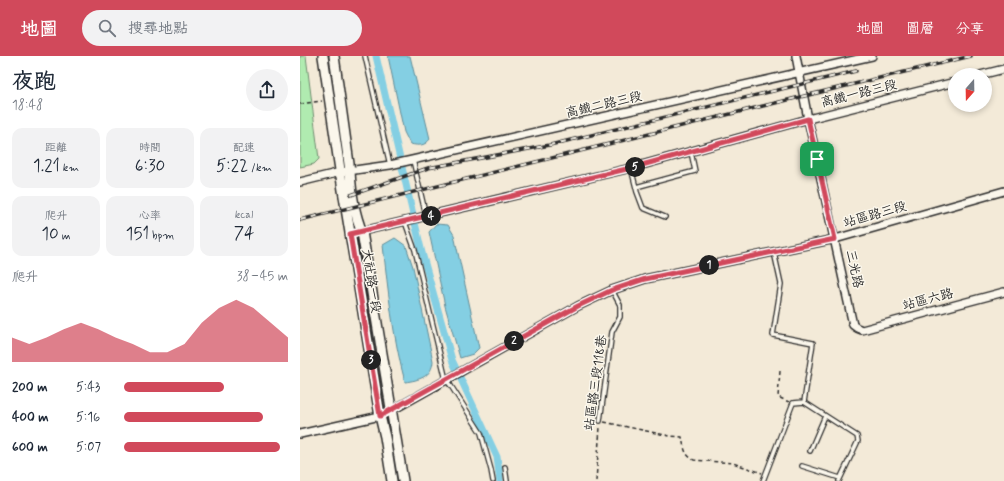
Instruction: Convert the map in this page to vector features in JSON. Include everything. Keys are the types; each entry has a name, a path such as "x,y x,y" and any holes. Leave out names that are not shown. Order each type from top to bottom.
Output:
{"street":[{"name":"大社路一段","path":"323,56 345,171 351,188 358,222 362,232 403,481"},
{"name":"大社路一段","path":"334,56 350,234 392,481"},
{"name":"三光路","path":"796,56 798,73 854,325 857,328"},
{"name":"高鐵二路三段","path":"300,182 345,171 390,166 872,56"},
{"path":"992,72 1004,69"},
{"name":"高鐵一路三段","path":"350,234 631,168 808,119 948,84"},
{"name":"站區路三段","path":"300,434 380,416 391,411 578,306 612,290 645,279 835,239 1004,191"},
{"name":"站區六路","path":"857,328 862,330 1004,292"}],"lane":[{"path":"365,56 390,166"},
{"path":"636,187 695,171 692,152"},
{"path":"413,160 426,217"},
{"path":"631,168 644,208 665,217"},
{"path":"405,222 414,250 446,380 481,433 491,470 492,481"},
{"path":"774,252 781,284 773,335 813,343 804,402"},
{"name":"站區路三段118巷","path":"600,421 612,332 620,317 620,305 612,290"},
{"path":"763,481 793,403 804,402 857,436 858,441 840,480 802,466"},
{"path":"810,451 825,416"},
{"path":"505,467 507,481"}],"path":[{"path":"300,104 331,100"},
{"path":"780,371 778,397 793,403"},
{"path":"600,421 670,436 682,437 685,452 688,457 694,460 733,463 765,475"},
{"name":"站區路三段118巷","path":"596,481 600,421"}],"green space":[{"path":"300,56 306,56 319,159 314,164 300,167"}],"water":[{"path":"388,56 410,56 430,139 424,144 410,144 404,132"},
{"path":"436,224 448,225 454,235 479,348 473,354 460,358 445,306 429,232"},
{"path":"395,238 406,246 413,267 433,361 430,371 424,377 405,382 394,331 383,245"}],"waterway":[{"path":"376,56 422,253 452,360 497,457 500,481"}],"railway":[{"path":"300,220 971,56"},
{"path":"351,195 428,168 550,145 856,71"}],"route":[{"path":"808,119 817,159 835,239 645,279 612,290 578,306 380,416 350,234 631,168 808,119"}]}
